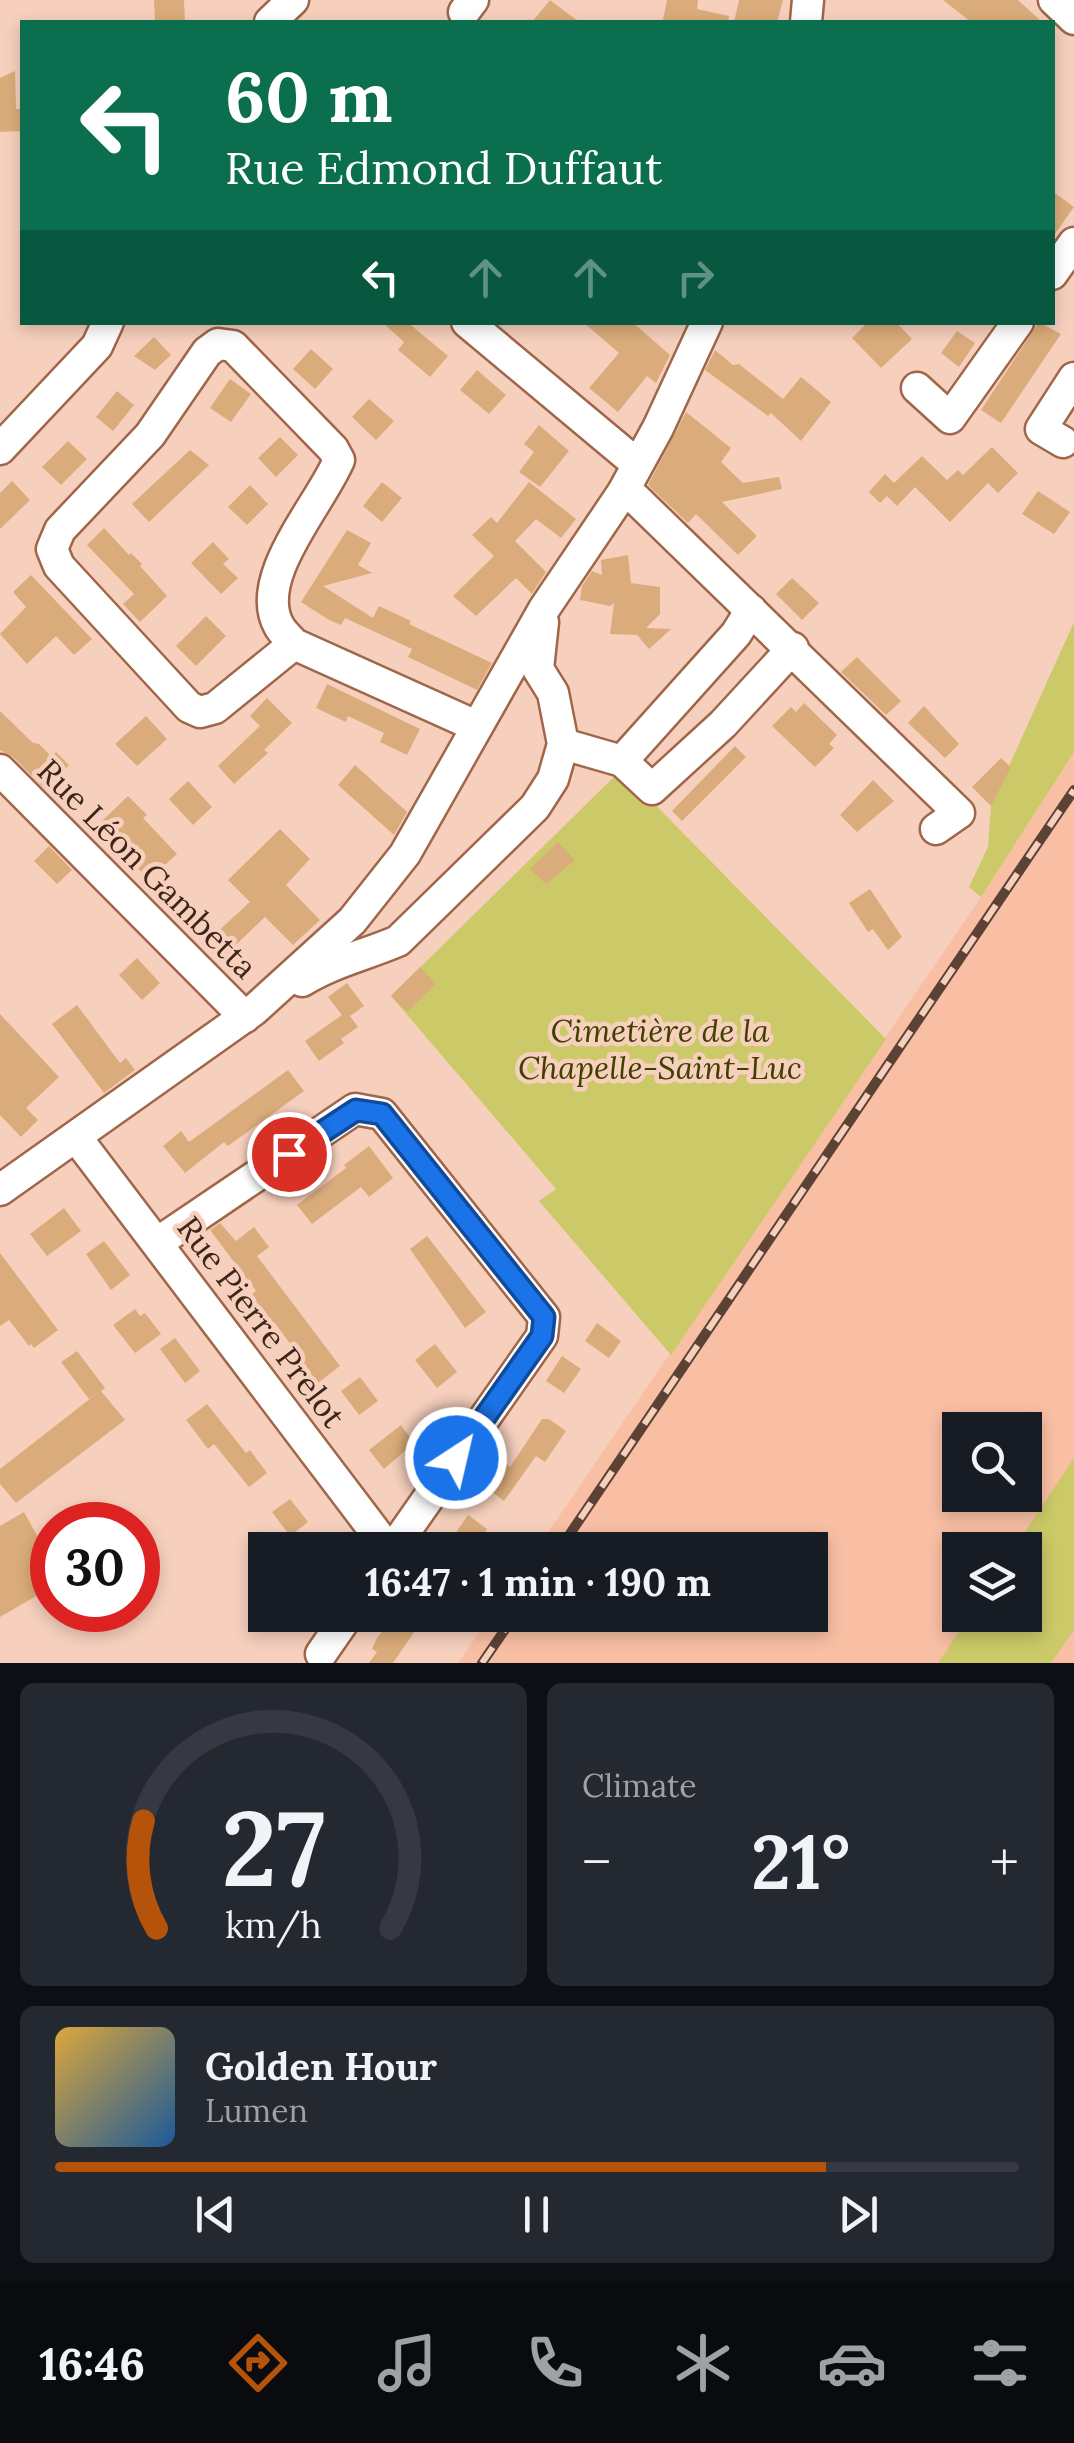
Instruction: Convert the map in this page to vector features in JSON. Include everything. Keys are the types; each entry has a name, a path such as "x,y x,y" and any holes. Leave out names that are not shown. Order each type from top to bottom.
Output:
{"street":[{"path":"272,20 292,0"},
{"path":"1054,0 1074,19"},
{"path":"1055,270 1074,244"},
{"path":"0,448 97,346 107,325"},
{"path":"471,325 637,464"},
{"path":"249,1014 352,921 405,854 544,609 623,492 706,325"},
{"path":"916,388 950,418 1016,325"},
{"path":"294,644 215,708 200,712 190,708 59,566 52,549 60,530 150,435 206,352 218,344 233,346 333,449 338,460 274,576 271,599 278,625 294,644 476,726"},
{"path":"1063,442 1041,429 1074,378"},
{"path":"623,492 635,498 793,648 959,814 936,829"},
{"path":"0,1190 249,1014 322,969 398,941 535,807 553,779 564,744 552,694 538,669 544,609"},
{"path":"622,760 736,634 750,610"},
{"path":"564,744 622,760 652,789 724,724 793,648"},
{"path":"506,675 538,669"},
{"name":"Rue Léon Gambetta","path":"0,770 249,1014"},
{"path":"352,921 352,942 374,952"},
{"path":"157,1243 356,1110 382,1114 544,1317 542,1336 404,1532"},
{"name":"Rue Pierre Prelot","path":"76,1137 377,1532"},
{"path":"322,1654 337,1632"}],"shaded area":[{"path":"1074,752 1074,1663 458,1663 479,1632 828,1632 828,1532 548,1532 981,897"}],"green space":[{"path":"1074,622 1074,752 981,897 969,887 988,847 991,806"},
{"name":"Cimetière de la Chapelle-Saint-Luc","path":"621,770 886,1039 671,1355 539,1201 556,1189 391,996"},
{"path":"1074,1458 1074,1630 1051,1663 938,1663 959,1632 1042,1632 1042,1532 1025,1532 1042,1512"}],"building":[{"path":"154,0 184,0 185,20 155,20"},
{"path":"550,0 576,20 534,20"},
{"path":"667,0 698,0 697,9 729,16 728,20 663,20"},
{"path":"739,0 783,0 778,20 734,20"},
{"path":"943,0 1018,0 1040,20 968,20"},
{"path":"15,71 20,131 0,132 0,78"},
{"path":"1055,193 1074,207 1055,234"},
{"path":"385,325 411,325 448,356 430,377 398,350 404,342"},
{"path":"586,325 635,325 670,355 656,383 647,376 618,412 589,388 619,353"},
{"path":"865,325 899,325 912,339 881,368 852,338"},
{"path":"1037,325 1061,334 1001,423 981,410"},
{"path":"957,331 975,343 959,367 941,353"},
{"path":"154,337 171,355 155,370 134,356"},
{"path":"311,349 333,369 315,389 293,369"},
{"path":"715,350 783,399 801,377 831,402 801,441 771,413 768,416 705,370"},
{"path":"477,370 506,395 489,414 460,390"},
{"path":"230,379 251,394 231,422 210,408"},
{"path":"117,391 134,405 113,431 96,417"},
{"path":"369,399 394,421 376,440 352,417"},
{"path":"686,412 731,448 721,462 743,483 779,477 782,489 722,502 757,536 738,555 696,514 688,523 648,485"},
{"path":"539,425 569,451 540,487 519,472 534,452 524,444"},
{"path":"280,437 298,455 276,477 258,458"},
{"path":"68,441 87,459 61,485 42,467"},
{"path":"992,447 1018,473 998,493 988,483 950,522 915,487 897,506 887,496 880,503 869,492 885,474 894,483 922,456 947,480 958,470 963,475"},
{"path":"190,450 209,465 149,522 132,504"},
{"path":"12,481 30,500 0,529 0,493"},
{"path":"382,482 402,498 382,522 363,506"},
{"path":"529,482 576,519 561,538 536,519 515,541 546,572 532,594 516,578 476,616 453,596 494,556 472,535 491,517 497,523"},
{"path":"250,485 268,504 247,525 228,507"},
{"path":"1038,491 1070,512 1054,534 1022,514"},
{"path":"104,528 142,564 167,596 140,622 123,604 134,594 87,545"},
{"path":"347,530 371,543 358,565 372,573 323,586 373,618 379,606 492,663 477,690 408,657 412,649 345,618 341,625 329,620 301,602"},
{"path":"213,542 229,559 223,564 238,578 221,594 191,563"},
{"path":"628,555 631,583 660,587 660,614 646,628 671,629 649,649 637,635 610,634 614,603 610,606 580,600 582,586 592,571 602,575 601,560"},
{"path":"31,575 92,639 74,655 56,636 27,664 0,634 26,607 13,592"},
{"path":"792,578 819,603 802,620 776,594"},
{"path":"206,616 226,636 196,666 176,646"},
{"path":"857,657 901,701 886,715 841,672"},
{"path":"327,684 420,729 407,755 380,742 384,733 348,716 346,722 316,708"},
{"path":"267,698 292,723 264,750 268,753 234,784 218,766 260,726 250,716"},
{"path":"804,703 837,735 829,744 834,748 815,767 772,726 791,707 796,712"},
{"path":"924,706 959,744 945,758 908,723"},
{"path":"0,711 33,743 52,757 56,752 69,765 45,789 13,757 0,750"},
{"path":"146,716 167,739 137,766 115,744"},
{"path":"735,746 746,757 682,821 672,811"},
{"path":"1001,758 1011,767 991,806 972,787"},
{"path":"355,765 407,812 394,835 338,785"},
{"path":"873,780 894,801 857,832 840,815"},
{"path":"188,781 212,807 193,825 169,799"},
{"path":"128,796 177,854 149,880 132,862 136,858 101,822"},
{"path":"280,829 310,859 286,885 320,920 293,945 265,917 219,961 204,944 250,902 228,880"},
{"path":"558,842 575,860 546,884 530,869"},
{"path":"49,846 72,870 57,884 34,861"},
{"path":"870,889 902,937 888,950 873,929 868,932 849,903"},
{"path":"137,958 160,983 142,1000 119,975"},
{"path":"420,967 436,984 407,1012 391,996"},
{"path":"347,983 364,1006 350,1016 358,1027 319,1061 305,1041 342,1015 328,997"},
{"path":"77,1005 120,1063 126,1058 135,1070 104,1093 52,1024"},
{"path":"0,1014 59,1077 26,1108 38,1120 21,1137 0,1115"},
{"path":"288,1070 304,1091 228,1146 224,1142 185,1173 163,1146 181,1131 189,1142"},
{"path":"369,1146 393,1178 369,1197 361,1187 312,1224 297,1205"},
{"path":"64,1208 81,1231 47,1256 30,1234"},
{"path":"220,1223 236,1241 254,1227 269,1247 257,1256 340,1366 318,1383 275,1323 270,1326 248,1297 256,1291 210,1230"},
{"path":"427,1236 486,1312 465,1328 410,1249"},
{"path":"104,1241 130,1275 111,1290 86,1254"},
{"path":"0,1253 58,1330 34,1348 9,1320 0,1326"},
{"path":"135,1309 140,1316 145,1313 161,1334 135,1353 113,1325"},
{"path":"597,1323 621,1341 609,1358 585,1341"},
{"path":"175,1338 200,1371 185,1383 160,1349"},
{"path":"435,1344 457,1372 437,1388 415,1360"},
{"path":"77,1351 105,1388 101,1391 125,1420 16,1503 0,1484 0,1469 100,1391 89,1399 61,1362"},
{"path":"562,1356 581,1369 564,1393 546,1381"},
{"path":"360,1377 378,1401 359,1415 341,1391"},
{"path":"207,1404 267,1473 249,1487 214,1444 208,1449 186,1420"},
{"path":"542,1419 549,1419 566,1431 545,1462 536,1456 504,1501 483,1485 501,1460 510,1467"},
{"path":"401,1425 414,1443 384,1469 369,1450"},
{"path":"290,1499 308,1522 295,1532 287,1532 272,1512"},
{"path":"24,1512 30,1523 30,1600 0,1617 0,1526"},
{"path":"468,1515 487,1529 485,1532 456,1532"},
{"path":"381,1632 414,1632 393,1663 369,1663 377,1652 372,1649"}],"railway":[{"path":"571,1532 1074,790"},
{"path":"482,1663 503,1632"}],"route":[{"path":"289,1154 356,1110 382,1114 544,1317 542,1336 456,1458"}]}
